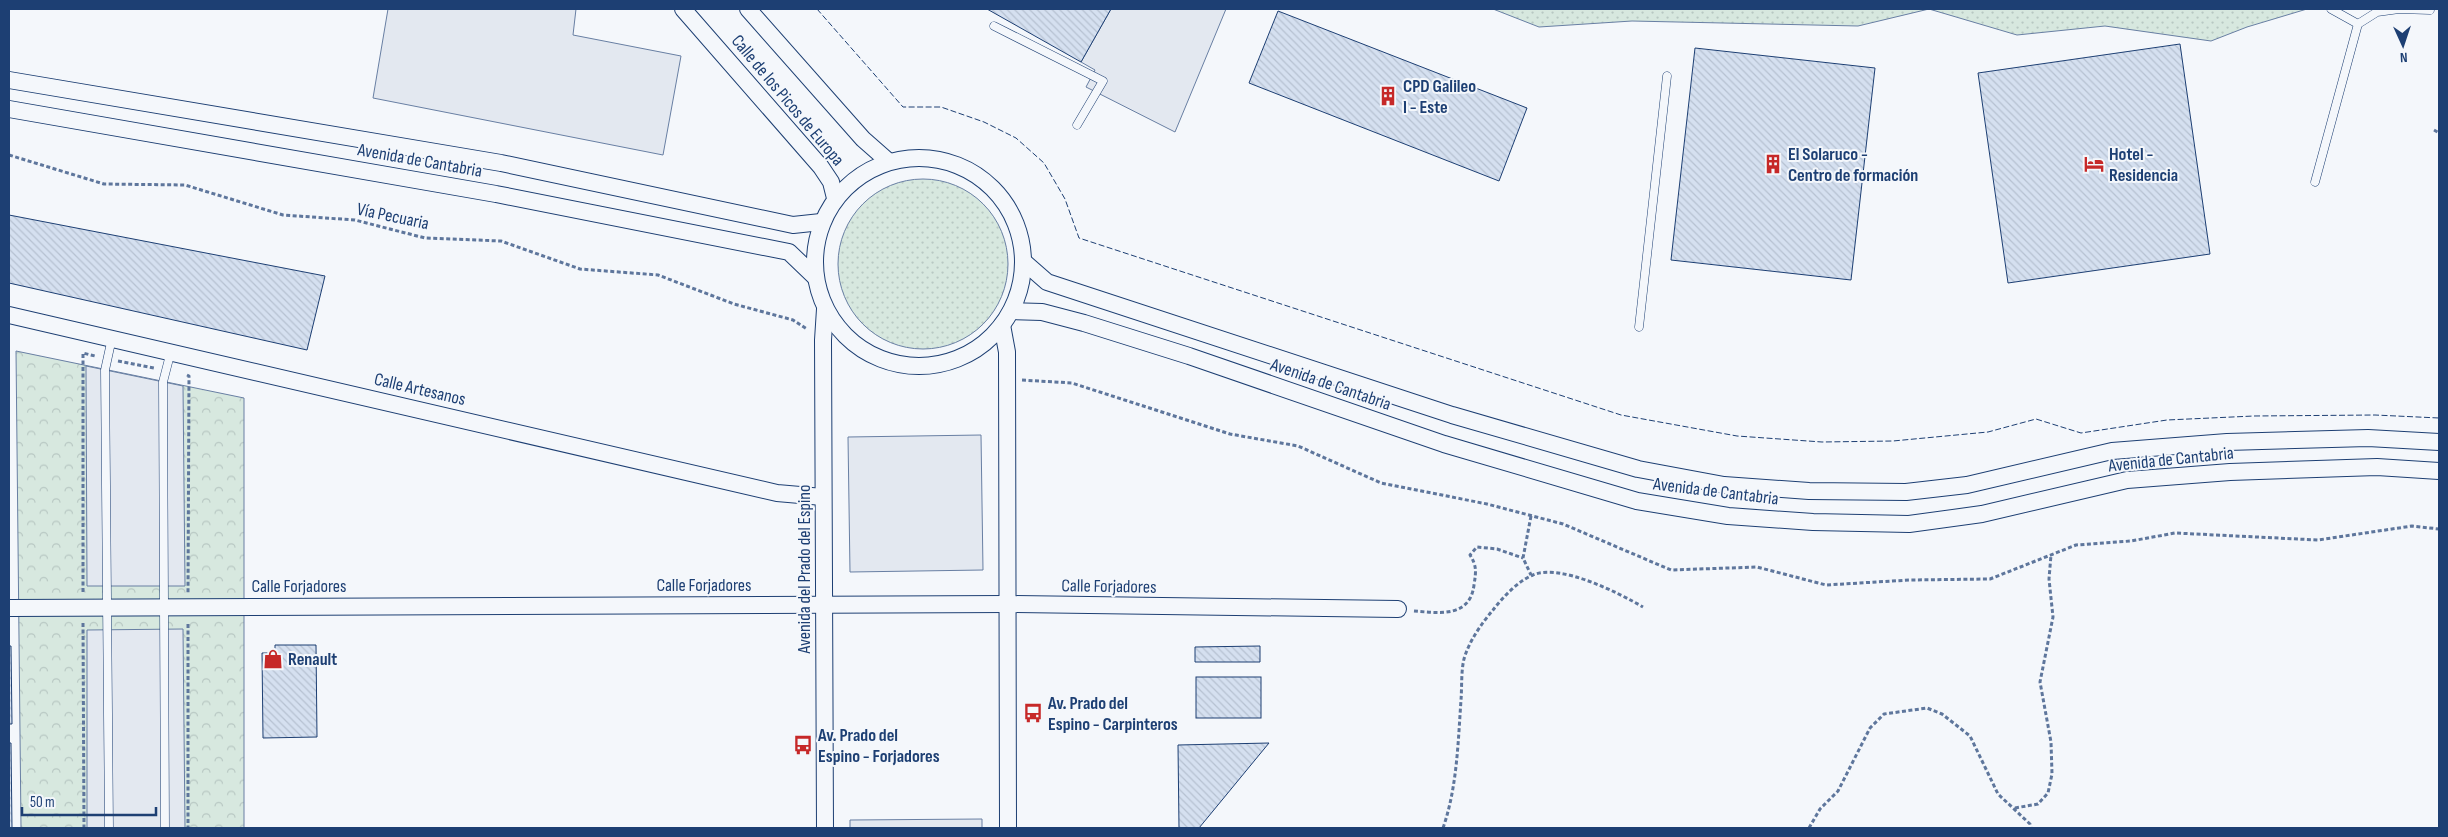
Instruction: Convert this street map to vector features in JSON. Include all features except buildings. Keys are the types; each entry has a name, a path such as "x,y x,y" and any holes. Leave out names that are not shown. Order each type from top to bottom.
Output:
{"street":[{"name":"Calle de los Picos de Europa","path":"683,9 822,167 831,182 835,198"},
{"name":"Calle de los Picos de Europa","path":"748,9 863,139 888,161"},
{"name":"Avenida de Cantabria","path":"9,80 501,163 793,225 821,222"},
{"name":"Avenida de Cantabria","path":"9,109 496,194 789,252 814,276"},
{"path":"917,157 946,160 973,172 999,195 1015,221 1024,261 1019,291 1011,311 1002,325 977,349 938,364 902,365 869,354 843,335 825,309 814,276 821,222 835,198 859,175 888,161 917,157"},
{"name":"Avenida de Cantabria","path":"1024,261 1047,282 1452,415 1638,469 1724,484 1809,491 1906,492 1967,485 2112,451 2265,441 2368,438 2439,442"},
{"name":"Avenida del Prado del Espino","path":"825,309 822,340 825,828"},
{"name":"Avenida de Cantabria","path":"1011,311 1042,312 1084,323 1189,356 1444,444 1637,501 1728,516 1812,522 1909,524 1982,514 2127,480 2230,472 2376,467 2439,471"},
{"name":"Calle Artesanos","path":"9,315 171,351 777,493 823,496"},
{"path":"1002,325 1007,352 1008,828"},
{"name":"Calle Forjadores","path":"9,608 1008,604 1398,610"}],"lane":[{"path":"2331,9 2358,24"},
{"path":"2315,182 2358,24 2377,12 2400,9 2430,10"},
{"path":"994,26 1103,81 1077,125"},
{"path":"1638,328 1667,76"},
{"path":"109,828 109,608 105,370 112,338"},
{"path":"165,828 163,382 171,351"}],"path":[{"path":"2434,130 2439,133"},
{"name":"Vía Pecuaria","path":"9,155 104,184 185,186 283,215 355,220 425,238 501,241 580,269 658,276 734,304 793,320 822,340"},
{"path":"1531,516 1523,558 1531,575"},
{"path":"1398,610 1447,614 1464,607 1474,592 1477,567 1470,555 1477,547 1497,548 1523,558"},
{"path":"2015,808 2038,804 2048,793 2052,774 2051,742 2040,682 2053,618 2049,579 2051,555"},
{"path":"1443,828 1448,814 1457,754 1464,658 1482,623 1501,600 1531,575 1546,572 1574,576 1617,591 1643,607"},
{"path":"1809,828 1820,809 1838,790 1870,728 1884,714 1927,708 1942,714 1970,736 1998,794 2015,808 2030,824 2031,828"}],"green space":[{"path":"1493,9 1929,9 1858,26 1632,21 1539,27"},
{"path":"1929,9 2307,9 2247,27 2211,41 2105,26 2017,35"},
{"path":"931,179 956,185 977,198 989,210 1002,231 1007,247 1007,281 1002,297 989,318 977,330 956,343 940,348 915,349 890,343 869,330 857,318 844,297 839,281 838,256 844,231 857,210 869,198 890,185 906,180"},
{"path":"16,351 244,398 244,828 21,828"}],"shaded area":[{"path":"388,9 576,9 573,35 681,56 663,155 373,98"},
{"path":"1111,9 1226,9 1175,132 1086,87 1095,70 1081,62"},
{"path":"86,366 183,386 185,586 87,586"},
{"path":"981,435 983,570 850,572 848,437"},
{"path":"183,629 185,828 87,828 87,630"},
{"path":"982,819 982,828 850,828 850,820"}],"fence":[{"path":"817,9 903,107 941,107 984,122 1016,138 1044,163 1065,199 1079,238 1621,415 1737,436 1822,442 1893,441 1988,432 2036,419 2081,433 2167,420 2254,416 2375,415 2439,418"}],"place":[{"name":"CPD Galileo I - Este","path":"1388,96"},
{"name":"El Solaruco - Centro de formación","path":"1773,164"},
{"name":"Hotel - Residencia","path":"2094,164"},
{"name":"Renault","path":"273,659"},
{"name":"Av. Prado del Espino - Carpinteros","path":"1033,713"},
{"name":"Av. Prado del Espino - Forjadores","path":"803,745"}]}
